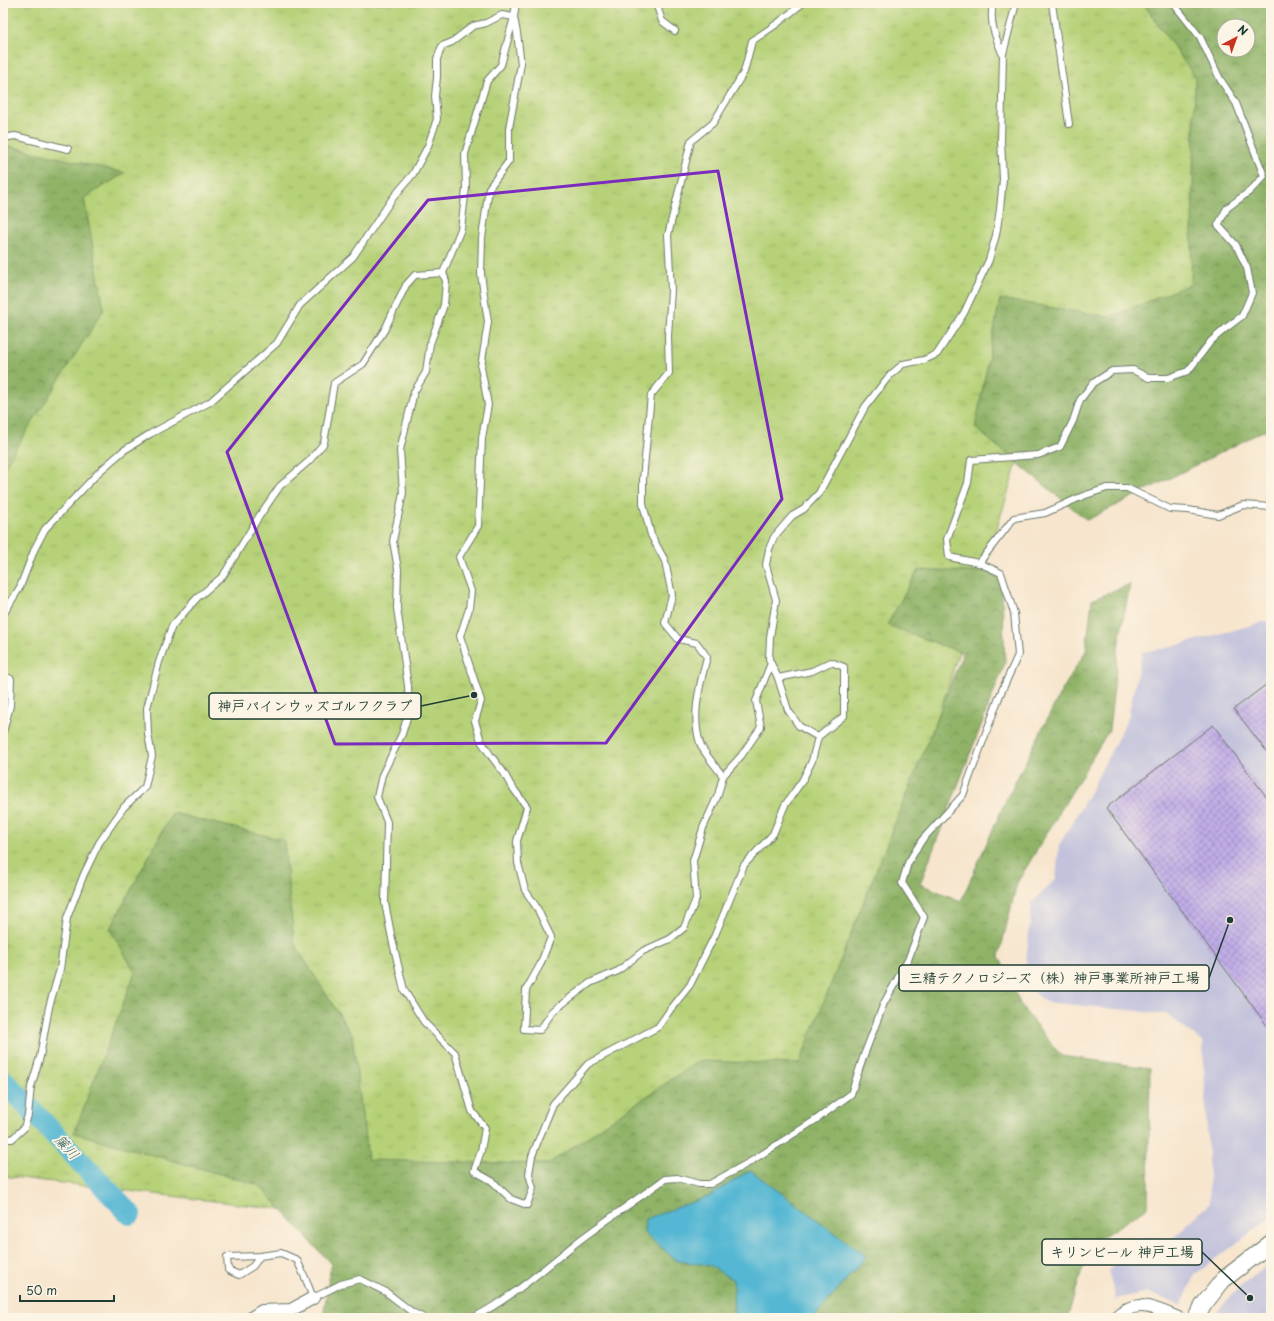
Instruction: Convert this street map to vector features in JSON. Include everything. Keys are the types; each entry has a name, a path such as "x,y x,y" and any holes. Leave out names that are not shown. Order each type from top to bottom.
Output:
{"street":[{"path":"1196,1318 1204,1304 1223,1280 1271,1243"},
{"path":"251,1318 262,1311 291,1310 313,1298"},
{"path":"1115,1318 1122,1312 1135,1305 1157,1309 1178,1318"}],"lane":[{"path":"516,3 501,66 487,82 465,154 466,188 461,228 443,273 446,280 444,305 430,344 426,372 414,392 400,450 402,493 393,541 398,569 397,608 408,686 409,711 402,734 382,775 377,797 387,822 385,903 404,990 424,1022 456,1052 472,1111 485,1128 481,1151 474,1171 492,1181 511,1199 528,1205 533,1188 529,1174 532,1156 553,1104 568,1085 588,1064 658,1027 690,985 715,935 744,865 773,834 785,805 802,781 812,761 818,737 844,716 844,667 831,662 812,671 778,678"},
{"path":"656,3 662,22 675,31"},
{"path":"723,776 700,744 696,721 699,688 707,657 697,643 678,639 665,623 672,595 665,561 651,535 643,504 643,479 652,395 670,373 668,336 671,290 668,235 690,141 713,123 744,72 752,41 803,3"},
{"path":"993,3 990,13 992,29 1003,54"},
{"path":"818,737 799,726 788,710 778,678 768,659 776,600 766,565 769,549 774,537 792,516 804,509 819,493 865,407 889,376 903,364 924,360 937,354 964,313 989,260 996,235 1002,194 1001,141 1003,54 1016,3"},
{"path":"1052,3 1069,124"},
{"path":"473,1318 519,1289 577,1243 665,1179 677,1178 699,1184 710,1184 750,1162 818,1119 851,1094 884,1003 908,960 924,916 902,883 908,862 922,840 963,794 998,701 1018,655 1014,613 1001,573 979,563 949,557 947,539 968,483 971,460 1038,455 1060,446 1073,421 1080,400 1093,383 1112,371 1133,370 1148,378 1168,378 1188,371 1210,341 1242,316 1252,293 1247,268 1236,245 1218,225 1227,208 1250,191 1264,176 1236,103 1220,78 1200,38 1173,3"},
{"path":"3,615 20,587 35,548 45,529 99,472 123,451 150,434 210,402 277,343 300,305 353,257 392,199 413,174 428,146 437,119 435,96 437,59 442,46 452,42 473,26 486,23 502,15 514,16"},
{"path":"514,16 518,33 521,64 509,128 509,161 489,188 482,238 481,274 488,322 481,367 488,406 482,438 478,526 459,557 472,591 469,609 460,636 481,701 474,721 481,741 527,807 517,841 518,863 525,890 537,908 550,937 540,966 526,990 524,1029 540,1030 553,1011 574,994 590,983 618,971 643,951 670,939 684,928 696,899 693,861 703,828 718,795 723,776 741,756 761,727 756,701 771,663"},
{"path":"3,138 15,136 68,148"},
{"path":"3,1139 12,1139 24,1128 28,1115 31,1087 40,1057 49,1007 60,969 67,918 84,874 99,843 124,807 145,787 152,756 148,734 147,708 159,662 172,626 197,598 223,576 258,518 280,486 309,461 324,443 334,382 363,364 385,329 406,285 415,275 443,273"},
{"path":"979,563 1014,518 1045,513 1083,496 1107,488 1127,488 1170,509 1188,510 1218,515 1243,505 1271,507"},
{"path":"3,675 11,679 10,706 3,732"},
{"path":"260,1256 253,1266 239,1275 228,1270 227,1257 260,1256 281,1253 297,1260 313,1298 341,1284 360,1279 386,1292 412,1312 424,1318"}],"highlighted area":[{"path":"718,171 782,499 606,743 335,744 227,452 428,200"}],"shaded area":[{"path":"1271,620 1271,1217 1195,1275 1181,1306 1147,1292 1116,1299 1108,1271 1148,1237 1171,1240 1210,1203 1203,1043 1167,1014 1045,1002 1024,982 1032,902 1056,879 1059,845 1088,796 1128,718 1142,652 1167,648"},
{"path":"1271,1262 1271,1318 1213,1318 1240,1286"}],"green space":[{"path":"3,3 1201,3 1271,314 1057,334 834,1055 533,1239 3,1176"},
{"path":"1143,3 1271,3 1271,427 1087,520 975,428 1000,299 1109,317 1191,284 1195,77"},
{"path":"4,145 125,173 84,198 104,309 3,469"},
{"path":"918,570 1001,573 1005,663 920,884 961,901 1006,800 1061,692 1086,651 1092,600 1130,584 1119,641 1109,730 1017,883 999,956 1021,1006 1061,1056 1150,1068 1148,1207 1090,1245 1067,1318 323,1318 331,1264 259,1185 74,1133 135,972 110,929 172,813 284,840 294,943 352,1035 368,1160 548,1164 698,1061 799,1064 963,653 887,625"}],"water":[{"path":"750,1170 866,1256 814,1318 734,1318 733,1280 709,1265 677,1261 644,1233 645,1219 710,1196"}],"building":[{"path":"1271,681 1271,757 1234,709"},
{"path":"1213,725 1271,803 1271,1031 1106,808"}],"waterway":[{"name":"簾川","path":"3,1080 130,1214"}],"place":[{"name":"神戸パインウッズゴルフクラブ","path":"474,695"},
{"name":"三精テクノロジーズ（株）神戸事業所神戸工場","path":"1230,920"},
{"name":"キリンビール 神戸工場","path":"1250,1298"}]}
